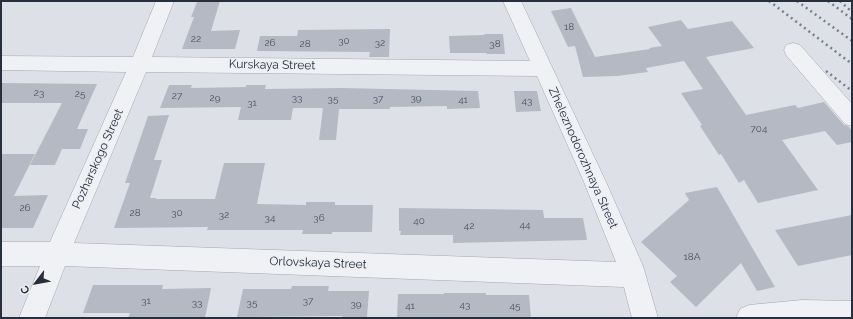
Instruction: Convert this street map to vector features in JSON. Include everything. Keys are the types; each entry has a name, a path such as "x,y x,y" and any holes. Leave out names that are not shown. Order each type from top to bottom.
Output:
{"street":[{"name":"Pozharskogo Street","path":"32,318 57,254 140,63 165,1"},
{"name":"Zheleznodorozhnaya Street","path":"512,1 595,182 634,275 645,318"},
{"path":"794,50 852,118"},
{"name":"Kurskaya Street","path":"1,63 140,63 544,69"},
{"name":"Orlovskaya Street","path":"1,254 57,254 634,275"},
{"path":"749,318 802,313 852,314"}],"building":[{"path":"220,1 211,31 240,30 235,49 182,49 194,17 191,17 197,2"},
{"path":"571,8 595,57 662,46 648,27 681,20 688,29 732,21 754,48 706,57 746,115 795,105 798,108 824,102 844,125 848,126 852,131 852,142 837,145 825,131 782,140 818,190 758,203 744,180 739,183 721,154 719,155 681,93 703,89 684,61 646,68 648,72 617,76 583,77 575,46 568,47 551,11"},
{"path":"390,29 389,57 369,57 370,52 257,51 260,36 297,36 298,30"},
{"path":"484,34 503,34 505,54 450,53 449,36 485,35"},
{"path":"1,83 97,84 77,129 88,129 80,149 62,149 55,165 30,165 62,103 1,103"},
{"path":"169,85 192,85 191,88 266,85 265,89 341,88 478,91 480,108 447,109 447,106 390,107 390,109 339,109 336,140 319,140 323,108 293,108 291,120 238,120 241,107 160,108"},
{"path":"514,91 537,91 541,111 516,112"},
{"path":"169,115 154,160 162,160 150,198 215,199 224,163 265,163 257,204 306,205 306,202 335,202 335,205 373,205 372,232 302,234 303,230 207,230 208,227 114,228 130,183 125,183 148,116"},
{"path":"1,154 35,154 14,196 48,195 33,228 1,228"},
{"path":"717,187 775,287 757,291 741,263 696,307 670,282 677,276 641,242 689,200 685,193"},
{"path":"399,208 543,210 544,218 583,218 587,240 453,243 453,235 400,235"},
{"path":"852,215 852,255 798,266 775,230"},
{"path":"93,285 163,285 162,289 211,288 205,318 128,318 130,313 83,313"},
{"path":"292,286 329,286 328,291 369,291 367,317 237,317 243,289 291,289"},
{"path":"444,293 529,295 531,318 397,318 398,294"}],"railway":[{"path":"769,1 852,64"},
{"path":"797,1 852,41"},
{"path":"828,1 852,19"},
{"path":"840,1 852,12"},
{"path":"826,71 852,91"}]}
